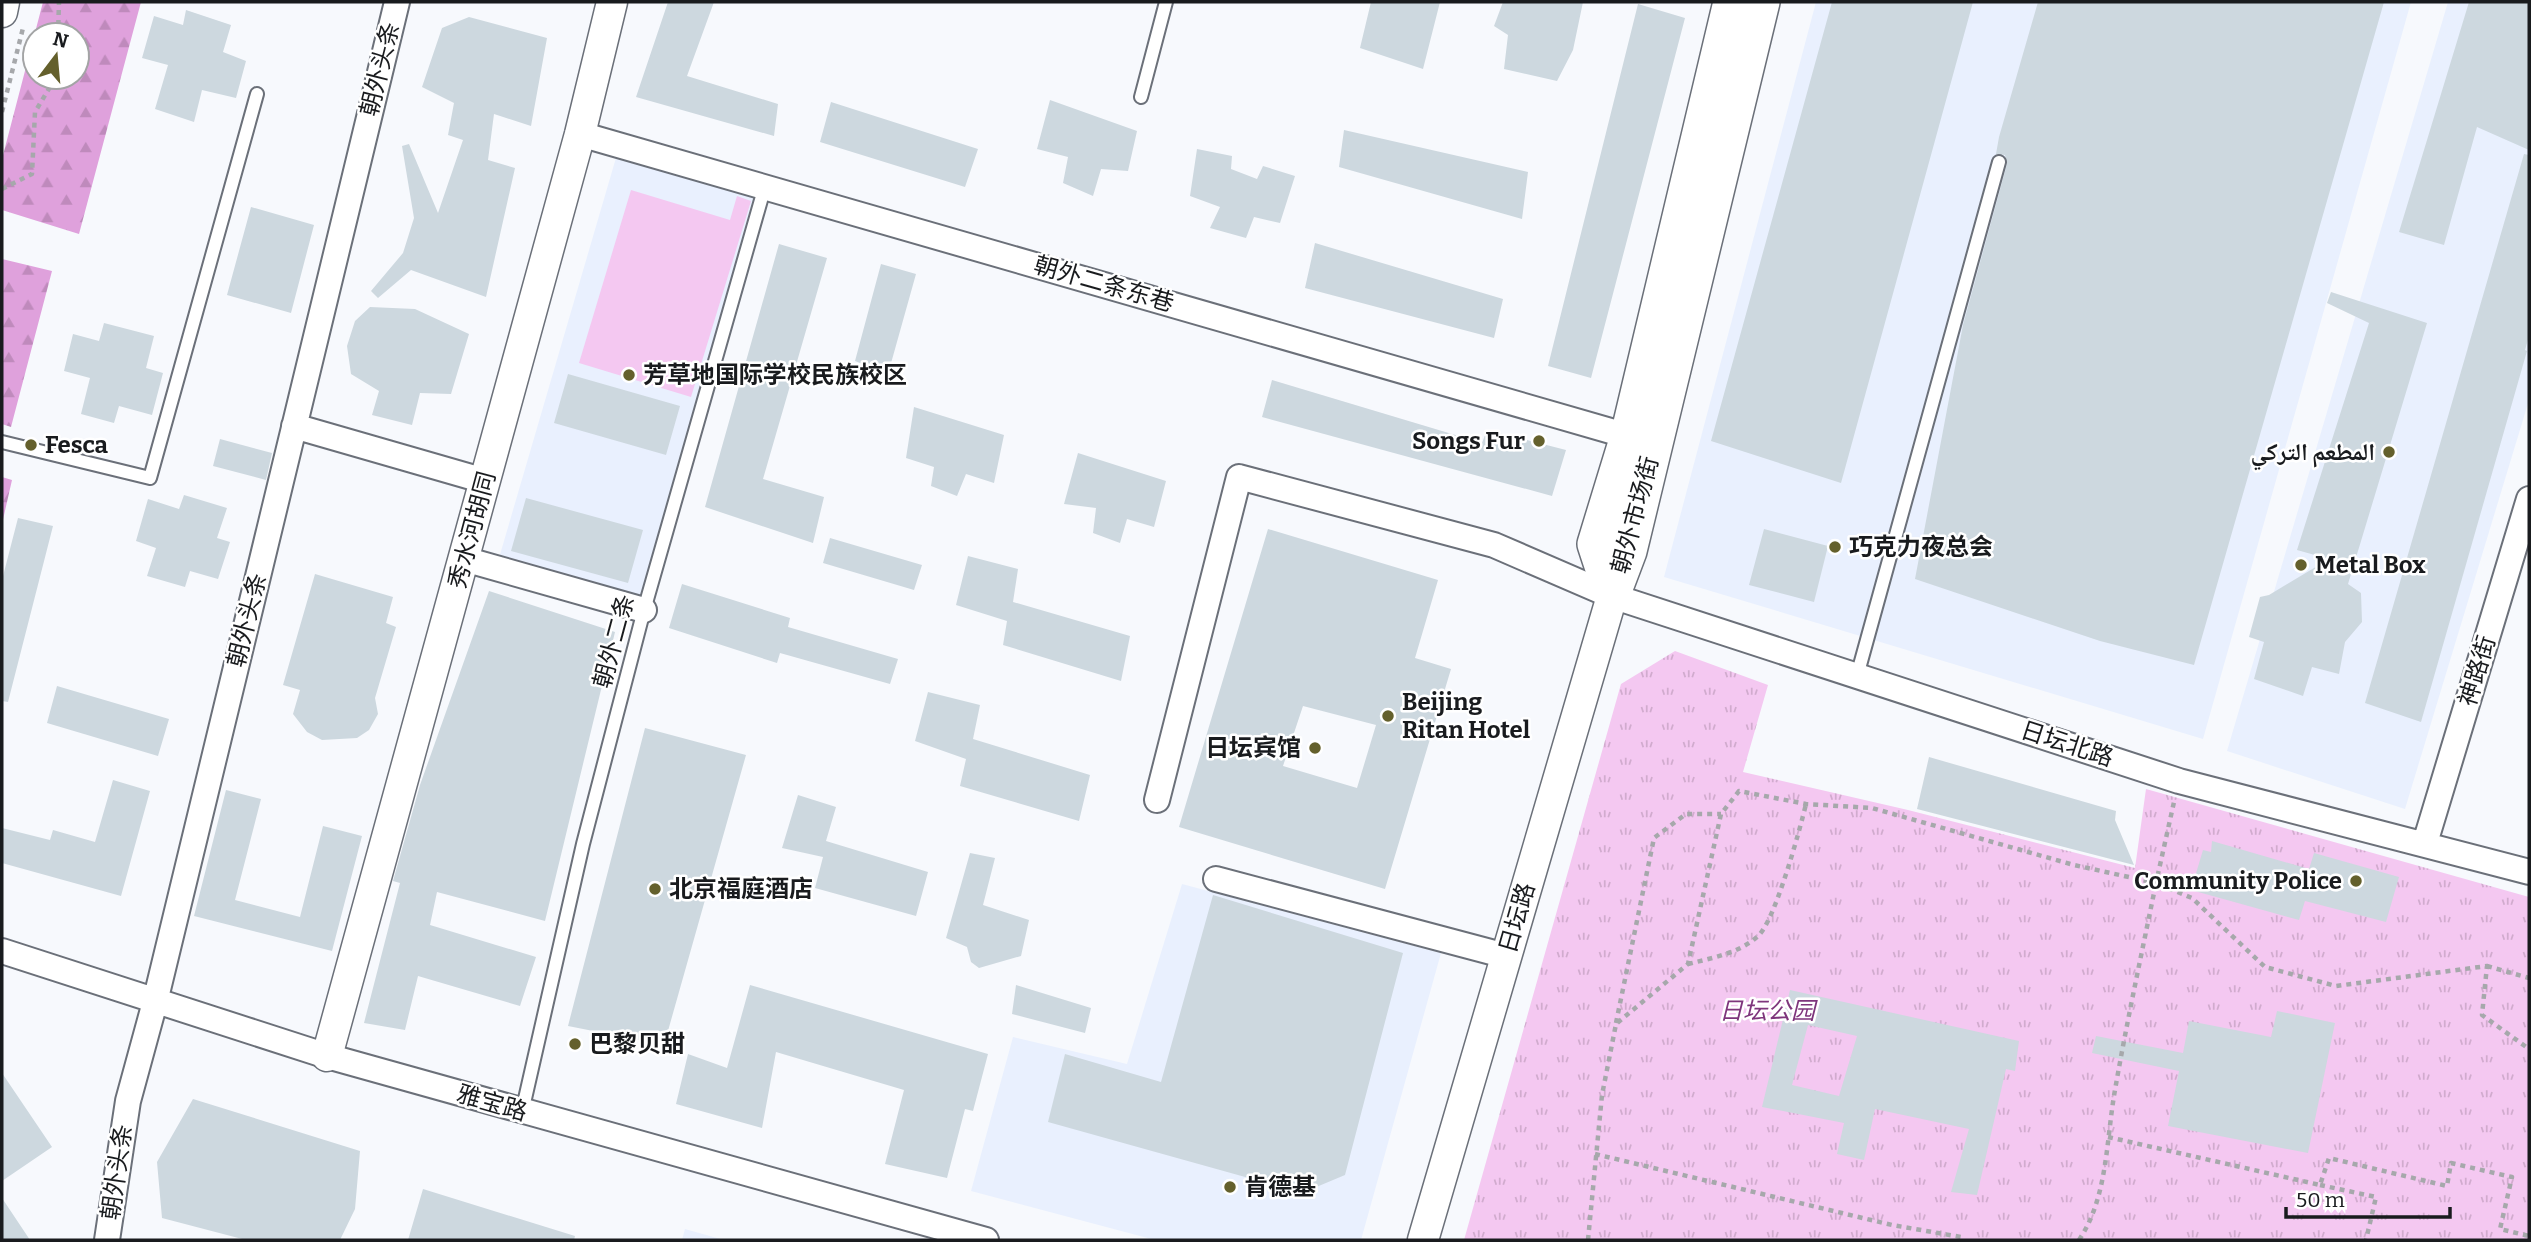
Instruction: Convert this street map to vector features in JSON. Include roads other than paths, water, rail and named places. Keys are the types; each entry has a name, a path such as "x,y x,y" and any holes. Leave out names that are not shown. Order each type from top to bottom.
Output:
{"main road":[{"name":"朝外市场街","path":"1612,596 1595,544 1628,436 1731,2"},
{"name":"朝外市场街","path":"1612,596 1629,551 1762,2"}],"street":[{"path":"4,2 13,19"},
{"name":"朝外头条","path":"107,1240 128,1101 155,1002 397,2"},
{"name":"秀水河胡同","path":"327,1056 580,134 612,2"},
{"name":"朝外二条东巷","path":"580,134 1628,436"},
{"path":"294,426 485,481"},
{"name":"日坛北路","path":"1157,800 1238,477 1494,545 1612,596 2179,781 2426,843 2529,872"},
{"name":"神路街","path":"2426,843 2529,499"},
{"path":"464,559 644,610"},
{"name":"日坛路","path":"1423,1240 1612,596"},
{"path":"1216,879 1506,956"},
{"name":"雅宝路","path":"2,951 327,1056 986,1240"}],"lane":[{"path":"1141,97 1166,2"},
{"path":"2,442 150,478 257,94"},
{"path":"1857,676 1999,162"},
{"name":"朝外二条","path":"522,1112 583,844 644,610 765,186"}],"place":[{"name":"芳草地国际学校民族校区","path":"629,375"},
{"name":"Songs Fur","path":"1539,441"},
{"name":"Fesca","path":"31,445"},
{"name":"المطعم التركي","path":"2389,452"},
{"name":"巧克力夜总会","path":"1835,547"},
{"name":"Metal Box","path":"2301,565"},
{"name":"Beijing Ritan Hotel","path":"1388,716"},
{"name":"日坛宾馆","path":"1315,748"},
{"name":"Community Police","path":"2356,881"},
{"name":"北京福庭酒店","path":"655,889"},
{"name":"巴黎贝甜","path":"575,1044"},
{"name":"肯德基","path":"1230,1187"}],"park label":[{"name":"日坛公园","path":"1767,1011"}]}
